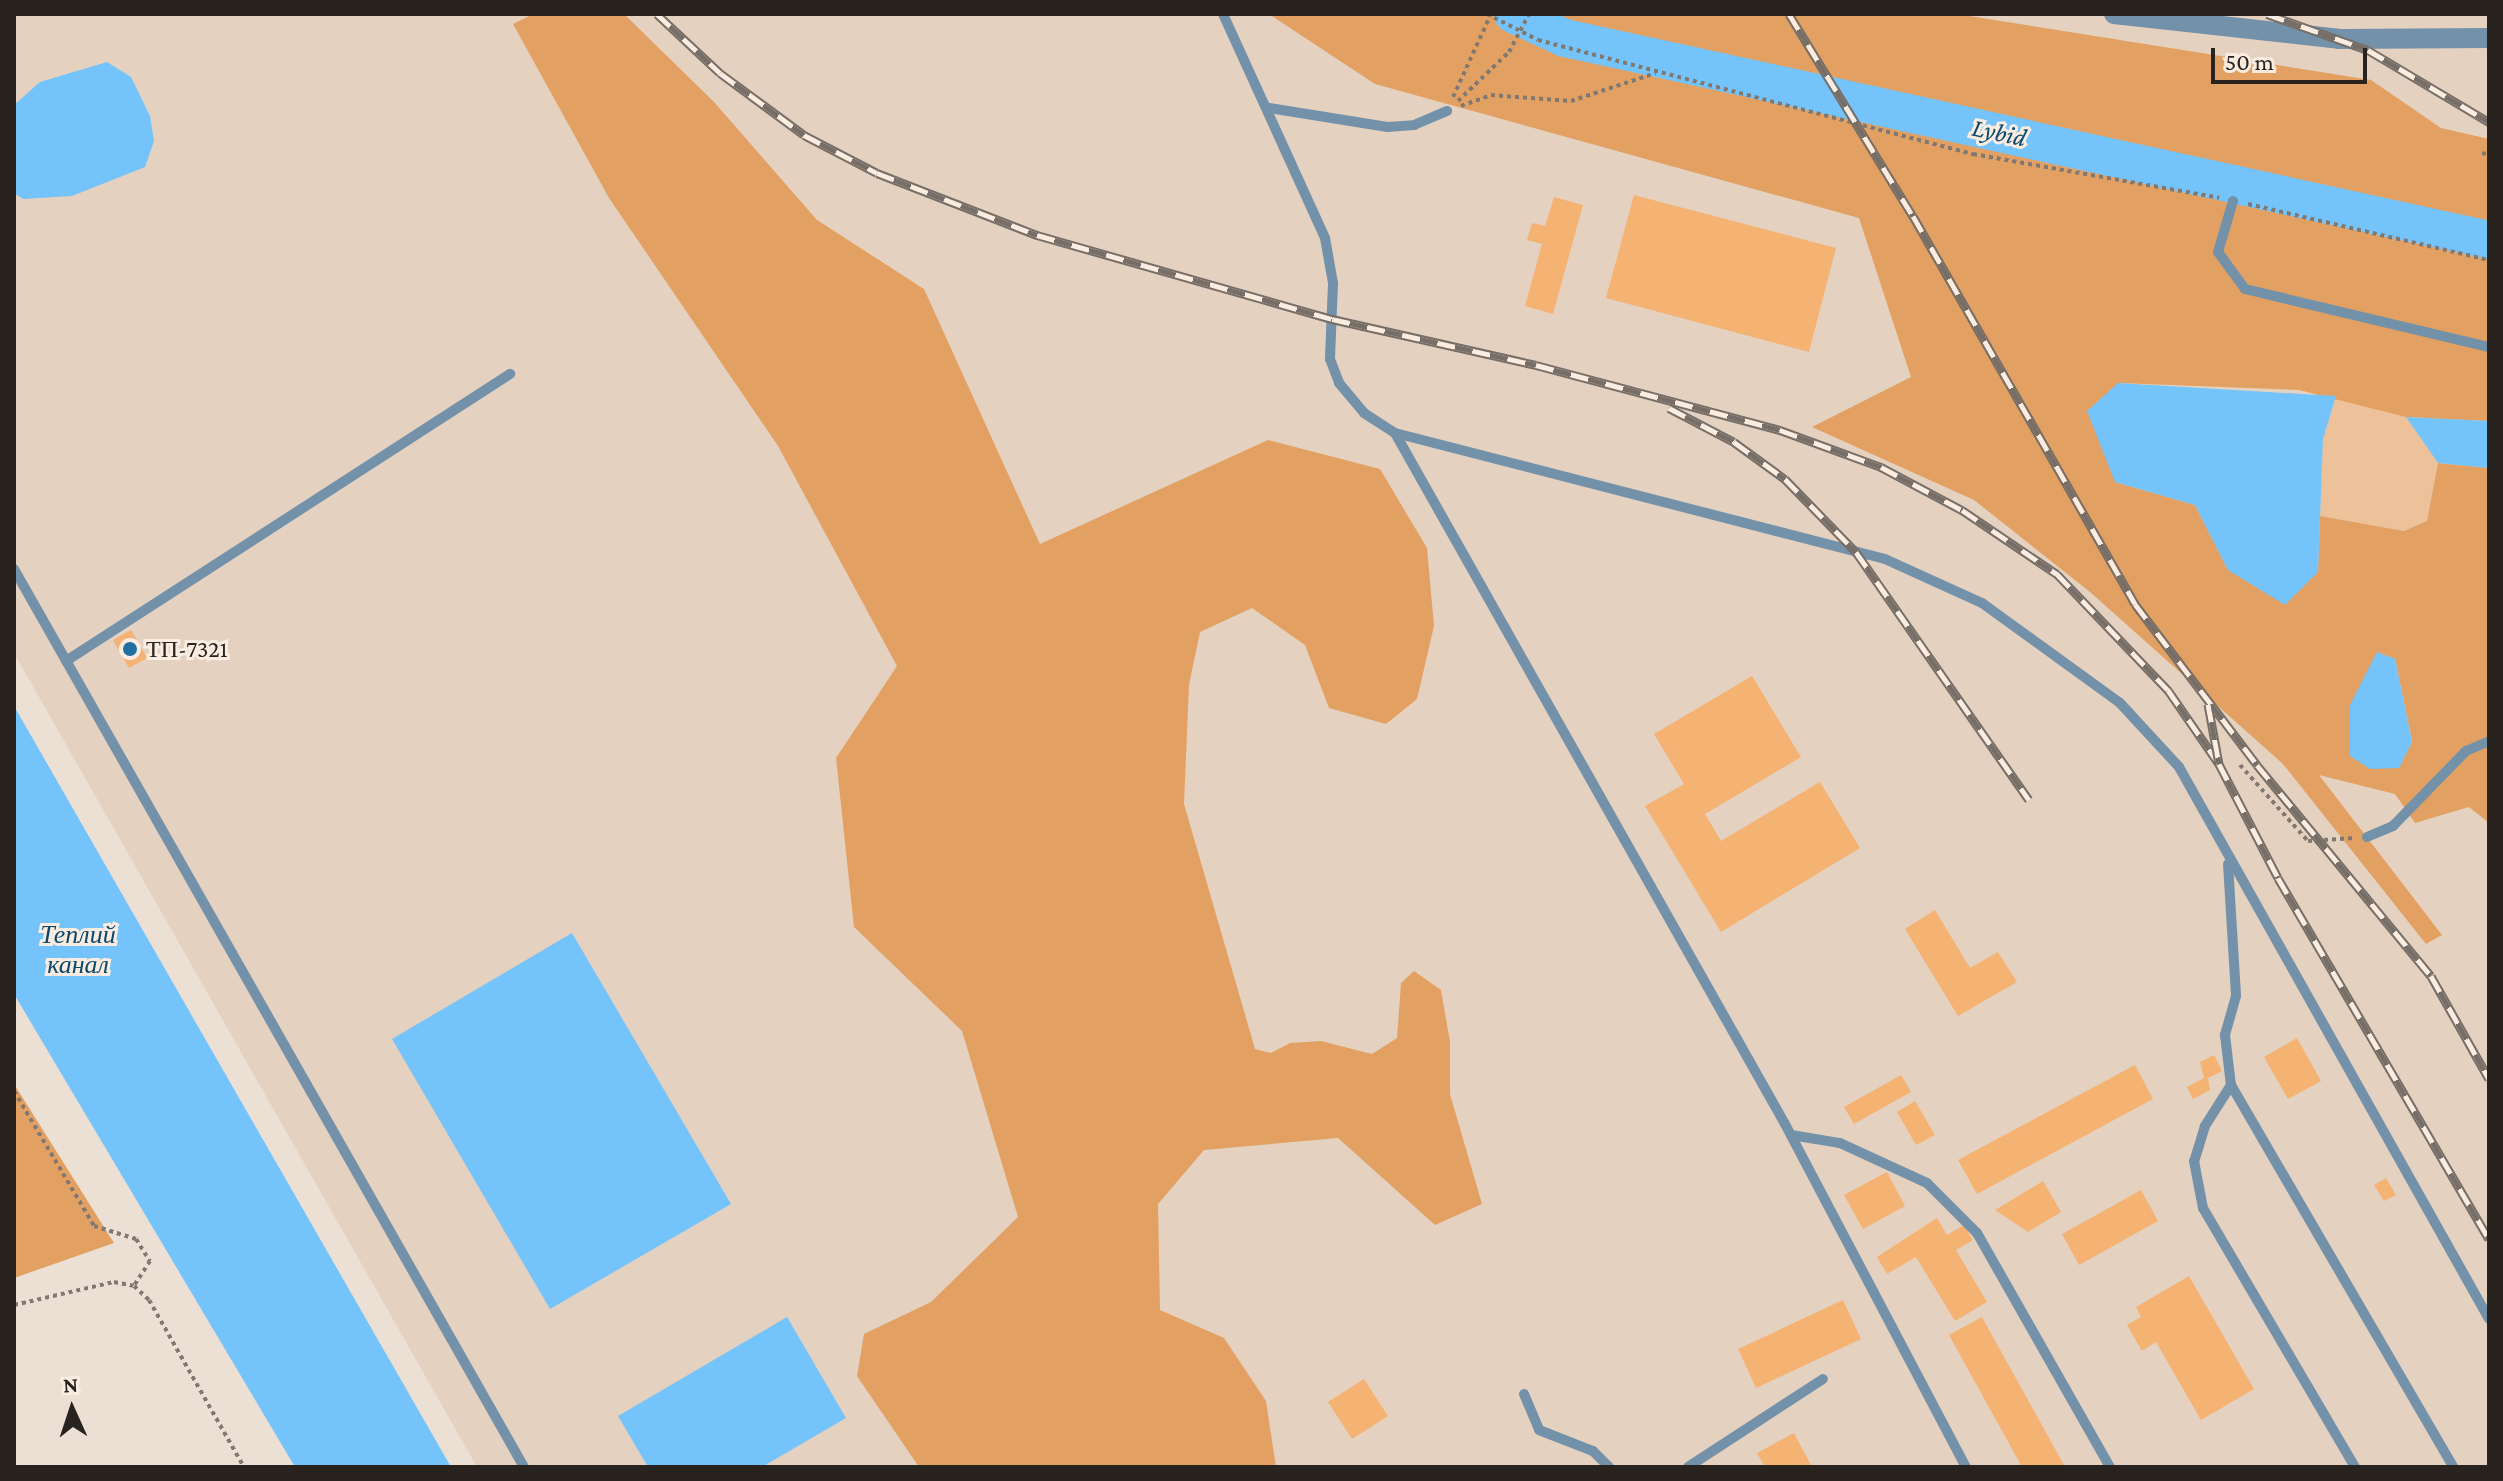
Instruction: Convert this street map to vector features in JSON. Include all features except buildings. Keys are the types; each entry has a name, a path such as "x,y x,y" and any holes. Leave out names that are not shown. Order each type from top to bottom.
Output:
{"street":[{"path":"2114,14 2339,39 2489,38"}],"lane":[{"path":"1223,14 1269,108 1325,238 1333,283 1330,359 1339,383 1364,413 1395,433 1885,559 1982,603 2120,703 2179,767 2227,858 2489,1319"},
{"path":"1269,108 1387,127 1414,125 1447,111"},
{"path":"2233,201 2218,252 2245,289 2489,347"},
{"path":"66,661 510,374"},
{"path":"1395,433 1791,1135 1966,1467"},
{"path":"14,569 524,1467"},
{"path":"2367,837 2393,826 2466,751 2489,741"},
{"path":"2227,858 2236,996 2225,1035 2231,1085 2453,1467"},
{"path":"2231,1085 2205,1126 2194,1161 2203,1208 2355,1467"},
{"path":"1791,1135 1840,1143 1927,1183 1977,1233 2110,1467"},
{"path":"1688,1467 1823,1379"},
{"path":"1524,1394 1539,1430 1593,1451 1609,1467"}],"path":[{"path":"1447,111 1509,52 1529,14"},
{"path":"1447,111 1488,15 1538,40 1973,154 2233,201 2489,260"},
{"path":"1447,111 1491,95 1571,101 1602,94 1627,79 1660,72"},
{"path":"2482,153 2489,155"},
{"path":"2240,765 2308,841 2367,837"},
{"path":"14,1091 94,1226 136,1239 150,1261 134,1286"},
{"path":"14,1305 114,1282 134,1286 149,1300 244,1467"}],"shaded area":[{"path":"14,14 2489,14 2489,1467 477,1467 14,653"},
{"path":"533,14 624,14 714,102 817,220 924,289 1040,544 1268,440 1380,469 1427,548 1434,626 1417,699 1386,724 1329,708 1305,645 1252,608 1200,632 1189,685 1184,804 1255,1049 1271,1053 1290,1043 1321,1041 1372,1054 1397,1038 1401,983 1414,971 1441,990 1450,1042 1450,1094 1482,1204 1435,1225 1338,1138 1204,1150 1158,1204 1160,1310 1224,1338 1266,1401 1276,1467 919,1467 857,1376 864,1334 931,1302 1018,1217 962,1031 854,927 836,758 897,666 778,446 609,198 513,24"},
{"path":"1269,14 1957,14 2371,80 2441,128 2489,139 2489,421 2406,417 2299,390 2118,383 2115,482 2195,505 2228,570 2318,572 2320,516 2404,531 2427,521 2438,463 2489,468 2489,823 2469,807 2415,823 2395,794 2319,775 2442,935 2426,944 2283,764 2090,592 1974,500 1812,427 1911,377 1859,218 1375,84","holes":["2377,652 2395,659 2412,741 2399,768"]},
{"path":"2336,396 2406,417 2438,463 2427,521 2404,531 2320,516 2323,439"},
{"path":"14,1084 114,1243 14,1278"}],"water":[{"path":"107,62 131,77 150,116 154,141 145,167 72,196 23,199 14,193 14,105 40,82"},
{"path":"2118,383 2336,396 2323,439 2318,572 2285,605 2228,570 2195,505 2115,482 2087,411"},
{"path":"2406,417 2489,421 2489,468 2438,463"},
{"path":"2377,652 2395,659 2412,742 2399,768 2370,769 2350,756 2350,705"},
{"name":"Теплий канал","path":"14,706 451,1467 295,1467 14,994"},
{"path":"572,933 731,1204 550,1309 392,1039"},
{"path":"787,1317 846,1418 762,1467 648,1467 618,1416"}],"waterway":[{"name":"Lybid","path":"1513,14 1565,38 2489,240"}],"railway":[{"path":"657,14 720,73 804,135 877,173 1037,235 1332,319 1536,365 1780,430 1881,467 1962,510 2057,574 2168,690 2219,764"},
{"path":"1789,14 1913,216 2135,604 2257,765 2431,976 2489,1079"},
{"path":"2267,14 2368,50 2489,122"},
{"path":"1669,408 1734,442 1785,479 1856,552 2029,800"},
{"path":"2208,704 2219,764 2278,878 2489,1239"}],"place":[{"name":"ТП-7321","path":"130,649"}]}
